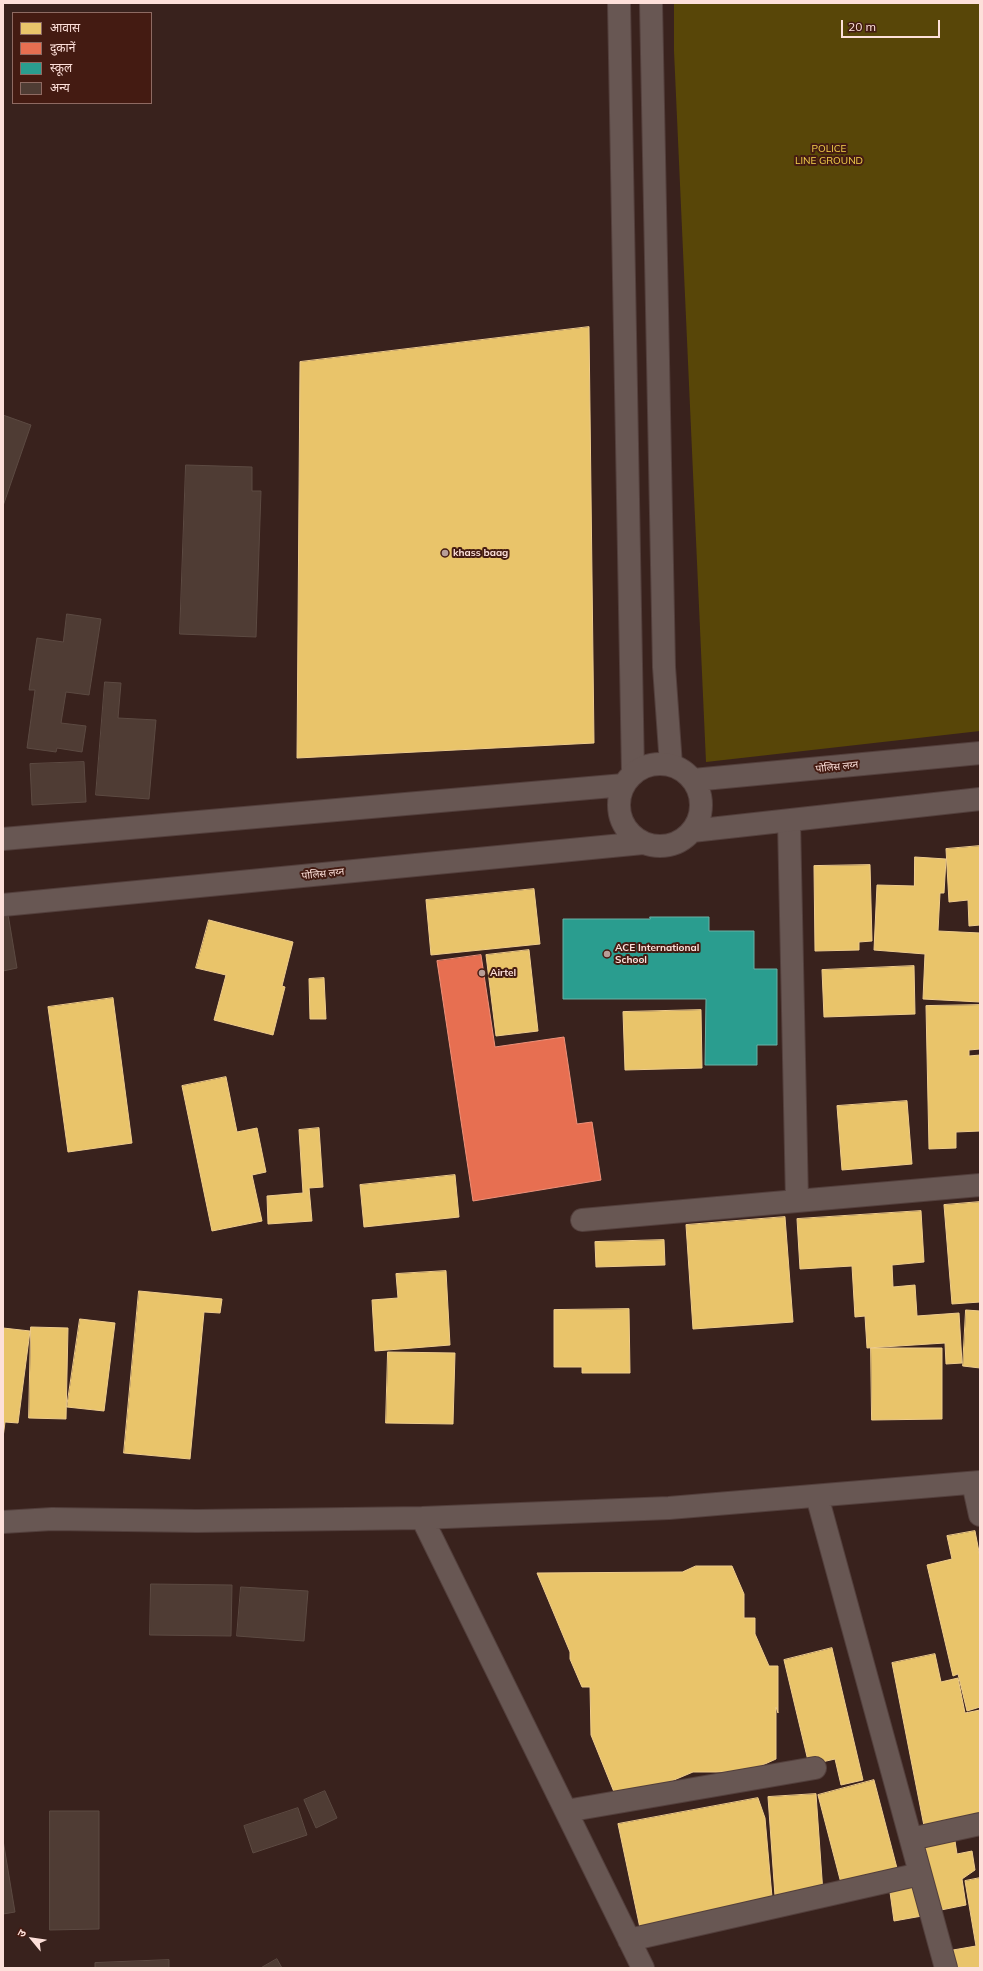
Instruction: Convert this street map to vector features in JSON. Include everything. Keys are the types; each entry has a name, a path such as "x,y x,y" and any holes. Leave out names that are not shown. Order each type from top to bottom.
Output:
{"street":[{"path":"619,3 629,780"},
{"path":"651,3 664,668 671,765"},
{"name":"पोलिस लय्न","path":"693,780 980,753"},
{"path":"658,764 671,765 683,771 693,780 699,792 701,806 699,819 692,831 682,840 670,845 656,846 643,843 632,835 624,824 620,812 620,798 629,780 644,767 658,764"},
{"path":"3,839 629,780"},
{"path":"692,831 980,799"},
{"path":"789,821 797,1201"},
{"name":"पोलिस लय्न","path":"3,905 643,843"},
{"path":"582,1220 980,1185"},
{"path":"3,1522 52,1519 197,1522 422,1518 669,1508 976,1482 980,1516"},
{"path":"816,1496 946,1968"},
{"path":"422,1518 643,1968"},
{"path":"566,1811 815,1768"},
{"path":"911,1839 980,1824"},
{"path":"629,1940 920,1874"}],"green space":[{"name":"POLICE LINE GROUND","path":"674,3 980,3 980,731 706,762 674,51"}],"building: आवास":[{"name":"khass baag","path":"589,327 594,743 297,758 300,362"},
{"path":"980,846 980,925 969,926 968,900 949,902 946,849"},
{"path":"915,857 946,859 944,893 940,893 938,931 980,933 980,1002 923,999 925,954 874,950 877,885 914,886"},
{"path":"870,865 872,941 859,942 859,950 815,951 814,866"},
{"path":"534,889 540,944 431,955 426,900"},
{"path":"209,920 293,942 282,986 285,987 273,1035 214,1020 226,975 196,968"},
{"path":"529,950 538,1031 496,1036 486,955"},
{"path":"914,966 915,1014 824,1017 822,970"},
{"path":"324,978 326,1019 310,1019 309,979"},
{"path":"113,998 132,1143 68,1152 48,1007"},
{"path":"980,1005 980,1049 969,1050 969,1056 980,1055 980,1131 956,1132 956,1148 929,1149 926,1006"},
{"path":"701,1010 702,1068 625,1070 623,1012"},
{"path":"226,1077 237,1132 257,1128 266,1172 252,1175 262,1221 212,1231 182,1086"},
{"path":"907,1101 912,1164 842,1170 837,1106"},
{"path":"319,1128 323,1187 309,1188 312,1221 268,1224 267,1196 303,1193 299,1130"},
{"path":"455,1175 459,1217 364,1227 360,1185"},
{"path":"980,1202 980,1302 952,1304 944,1205"},
{"path":"921,1211 924,1262 892,1265 893,1287 915,1285 917,1316 959,1313 962,1363 946,1364 945,1343 867,1348 865,1316 855,1317 852,1266 800,1269 797,1219"},
{"path":"785,1217 793,1322 693,1329 686,1225"},
{"path":"664,1240 665,1265 596,1267 595,1242"},
{"path":"446,1271 450,1345 375,1351 372,1300 398,1298 396,1274"},
{"path":"139,1291 222,1299 220,1313 204,1312 190,1459 124,1453"},
{"path":"629,1309 630,1373 582,1373 582,1367 554,1367 554,1310"},
{"path":"966,1310 980,1311 980,1368 963,1366"},
{"path":"80,1319 115,1323 104,1411 67,1407"},
{"path":"31,1327 68,1328 66,1419 29,1418"},
{"path":"3,1328 30,1331 18,1423 5,1422 3,1438"},
{"path":"871,1348 942,1348 942,1419 872,1420"},
{"path":"388,1352 455,1353 453,1424 386,1423"},
{"path":"975,1531 980,1557 980,1707 967,1711 958,1674 953,1676 927,1565 952,1559 947,1536"},
{"path":"696,1566 732,1566 744,1594 744,1618 755,1618 755,1634 769,1666 778,1666 776,1759 747,1772 693,1772 636,1796 616,1797 591,1735 590,1687 582,1687 570,1659 570,1652 537,1573 682,1572"},
{"path":"832,1648 863,1780 841,1785 835,1759 809,1765 784,1660"},
{"path":"935,1654 941,1682 958,1678 965,1713 980,1710 980,1813 924,1826 892,1663"},
{"path":"874,1780 898,1872 842,1887 818,1795"},
{"path":"816,1794 823,1893 775,1896 768,1797"},
{"path":"758,1798 765,1818 772,1897 640,1928 618,1824"},
{"path":"955,1841 957,1854 972,1851 975,1870 962,1879 966,1905 936,1911 925,1847"},
{"path":"980,1878 980,1968 956,1968 953,1950 976,1946 965,1881"},
{"path":"916,1881 922,1916 894,1921 889,1885"}],"building: दुकानें":[{"path":"481,955 495,1047 564,1037 577,1124 592,1122 601,1180 473,1201 437,961"}],"building: स्कूल":[{"path":"650,917 709,917 709,931 754,931 754,969 777,969 777,1045 757,1045 757,1065 705,1065 706,999 563,999 563,919 650,919"}],"building: अन्य":[{"path":"3,415 31,425 3,506"},
{"path":"186,465 252,467 252,491 261,491 256,637 180,634"},
{"path":"67,614 101,619 89,695 66,692 61,723 86,726 82,752 57,748 56,752 27,748 35,690 29,690 37,638 63,642"},
{"path":"105,682 121,683 118,718 156,720 149,799 96,795"},
{"path":"84,762 86,802 32,805 30,764"},
{"path":"7,908 17,968 3,971 3,909"},
{"path":"151,1584 232,1585 231,1636 150,1635"},
{"path":"241,1587 308,1591 304,1641 237,1636"},
{"path":"325,1791 337,1818 316,1828 304,1800"},
{"path":"298,1808 307,1835 253,1853 244,1826"},
{"path":"50,1811 99,1811 99,1929 50,1930"},
{"path":"3,1840 15,1912 3,1914"},
{"path":"277,1959 282,1968 261,1968"},
{"path":"169,1960 169,1968 95,1968 95,1963"}],"place":[{"name":"khass baag","path":"445,553"},
{"name":"ACE International School","path":"607,954"},
{"name":"Airtel","path":"482,973"}]}
